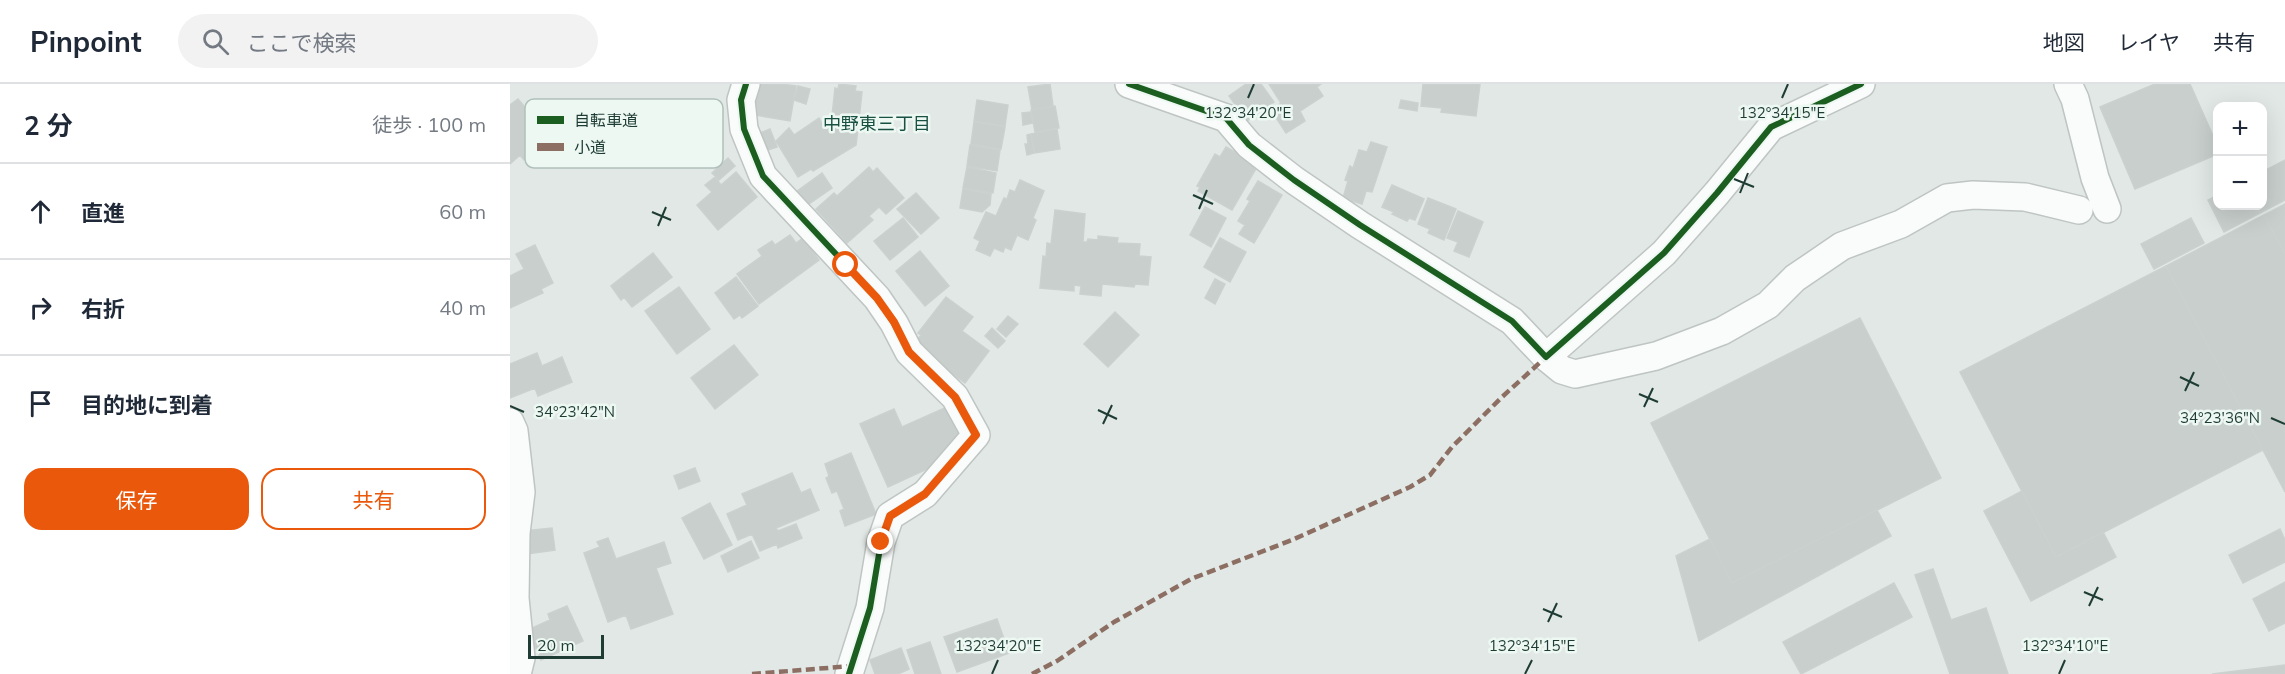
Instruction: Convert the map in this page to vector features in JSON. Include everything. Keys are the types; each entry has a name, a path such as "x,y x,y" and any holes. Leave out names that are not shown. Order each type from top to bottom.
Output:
{"street":[{"path":"746,84 741,100 744,129 763,176 877,298 894,322 909,352 955,397 976,435 925,494 890,516 881,542 870,608 849,674"},
{"path":"1130,84 1226,118 1249,145 1294,180 1512,321 1546,357 1562,369 1575,374 1656,356 1722,332 1768,305 1795,278 1842,246 1901,224 1947,198 1973,195 2025,197 2079,210"},
{"path":"1546,357 1664,253 1771,127 1861,84"},
{"path":"2068,84 2075,99 2095,178 2107,209"},
{"path":"511,425 521,492 515,598 521,658 517,674"}],"building":[{"path":"754,84 796,86 790,121 749,114"},
{"path":"839,84 856,86 855,91 862,92 858,129 831,125 835,88 838,89"},
{"path":"1050,84 1053,106 1032,110 1028,87"},
{"path":"1246,84 1261,84 1274,102 1247,121 1229,96"},
{"path":"1269,84 1321,84 1317,87 1323,96 1300,111 1305,121 1286,133 1271,110 1281,103"},
{"path":"1423,84 1480,84 1476,116 1441,112 1442,108 1421,106"},
{"path":"2155,84 2190,84 2213,136 2213,156 2135,189 2100,107"},
{"path":"798,86 810,89 806,104 794,100"},
{"path":"518,99 525,107 525,159 520,155 510,164 510,105"},
{"path":"977,100 1008,105 1005,126 974,121"},
{"path":"1401,100 1418,103 1417,111 1399,108"},
{"path":"1055,106 1059,128 1035,132 1031,110"},
{"path":"1031,112 1033,123 1023,125 1022,113"},
{"path":"832,116 830,125 858,129 856,145 813,171 811,169 798,177 776,141 789,128 794,135 819,118 823,125"},
{"path":"974,122 1005,127 1001,149 971,144"},
{"path":"770,129 777,147 762,152 755,135"},
{"path":"1057,129 1060,149 1035,153 1031,134"},
{"path":"1031,134 1034,153 1027,155 1025,144 1028,144 1027,135"},
{"path":"1371,142 1387,147 1372,192 1366,191 1362,204 1343,198 1348,181 1345,180 1350,166 1353,168 1359,150 1367,152"},
{"path":"970,145 1000,150 997,171 967,166"},
{"path":"1226,147 1258,165 1232,210 1198,191 1200,187 1197,186 1215,154 1220,157"},
{"path":"728,158 735,166 719,180 712,173 717,168 723,168 723,163"},
{"path":"2285,160 2285,200 2267,209 2267,169"},
{"path":"869,167 873,172 877,168 904,198 886,214 879,207 869,216 873,220 847,243 816,209 834,193 837,196"},
{"path":"967,167 996,173 993,193 963,188"},
{"path":"736,172 757,197 718,230 697,205 712,192 705,185 715,177 721,185"},
{"path":"822,173 832,188 806,206 796,192"},
{"path":"1020,180 1044,191 1033,218 1036,220 1028,240 1017,235 1011,250 1005,247 1003,252 994,248 990,256 976,250 980,241 974,238 986,212 996,216 1004,198 1007,199 1010,190 1015,192"},
{"path":"1258,181 1282,195 1254,243 1239,234 1245,225 1238,221"},
{"path":"1392,185 1424,199 1415,220 1409,218 1407,221 1382,207"},
{"path":"963,189 991,194 990,205 982,212 960,208"},
{"path":"916,193 939,218 921,234 897,209"},
{"path":"1428,198 1456,209 1444,240 1428,233 1430,229 1418,224"},
{"path":"2213,198 2213,210 2208,200"},
{"path":"2285,204 2285,254 2264,215"},
{"path":"1205,207 1226,218 1211,247 1190,235"},
{"path":"1055,210 1085,214 1083,242 1087,242 1088,239 1098,240 1098,236 1118,238 1117,243 1140,244 1139,256 1151,257 1148,285 1135,284 1134,287 1102,284 1101,296 1080,294 1081,286 1074,285 1074,291 1040,288 1043,256 1046,257 1047,243 1051,244"},
{"path":"2213,210 2258,210 2260,213 2224,232"},
{"path":"1458,211 1483,222 1469,257 1454,251 1458,242 1447,238"},
{"path":"2264,215 2285,254 2285,492 2166,266"},
{"path":"903,218 918,237 890,260 874,241"},
{"path":"2191,218 2204,243 2154,269 2141,244"},
{"path":"790,235 796,243 803,238 819,260 759,304 737,274 762,256 758,250 772,241 775,245"},
{"path":"1220,238 1246,252 1230,282 1204,267"},
{"path":"535,245 553,283 541,289 543,293 510,308 510,276 524,269 516,254"},
{"path":"920,251 949,286 925,306 896,271"},
{"path":"653,253 672,277 632,307 624,297 621,300 611,286"},
{"path":"2166,266 2263,450 2056,557 1960,372"},
{"path":"736,277 758,306 742,318 740,315 734,319 715,293"},
{"path":"1215,279 1225,284 1215,304 1205,298"},
{"path":"679,287 710,329 677,354 645,311"},
{"path":"946,297 973,317 962,331 989,351 965,383 929,356 931,353 916,342 921,335 918,333"},
{"path":"1115,312 1139,335 1108,367 1084,344"},
{"path":"1008,316 1018,324 1006,337 997,329"},
{"path":"1860,318 1941,478 1732,583 1651,423"},
{"path":"992,328 1005,341 998,348 985,336"},
{"path":"734,345 758,375 715,409 691,378"},
{"path":"537,353 542,366 562,357 572,382 538,396 535,388 510,398 510,364"},
{"path":"947,407 965,440 949,459 888,487 860,424 894,409 902,427"},
{"path":"851,453 876,514 845,526 840,511 844,509 837,491 832,493 826,478 829,476 825,464"},
{"path":"695,468 700,481 679,489 674,476"},
{"path":"792,473 801,493 810,489 819,510 776,528 778,531 796,524 802,538 778,548 777,544 760,551 752,534 738,540 727,514 747,505 742,494"},
{"path":"2022,491 2056,557 2103,532 2116,557 2031,601 1984,511"},
{"path":"710,503 732,545 704,559 682,518"},
{"path":"1877,510 1891,536 1699,641 1676,556 1710,539 1732,583"},
{"path":"552,528 555,550 527,554 524,531"},
{"path":"2280,529 2285,540 2285,562 2243,583 2229,555"},
{"path":"608,538 616,559 664,542 671,563 656,568 673,614 631,629 626,615 608,622 584,553 600,547 597,542"},
{"path":"751,541 759,558 728,572 721,556"},
{"path":"1933,569 1951,620 1986,608 2008,674 1950,674 1915,575"},
{"path":"2285,582 2285,623 2269,631 2253,599"},
{"path":"1894,583 1912,617 1801,674 1783,642"},
{"path":"567,606 583,641 541,660 528,630 550,620 548,614"},
{"path":"997,619 1009,653 957,672 944,637"},
{"path":"930,642 941,674 915,674 907,650"},
{"path":"901,648 909,669 898,674 875,674 870,660"},
{"path":"2285,665 2285,674 2212,674"}],"marked path":[{"path":"1032,674 1057,661 1114,622 1191,579 1292,540 1410,487 1430,475 1452,447 1546,357"},
{"path":"752,674 852,666"}],"cycle path":[{"path":"746,84 741,100 744,129 763,176 877,298 894,323 909,352 955,397 976,435 925,494 890,516 881,542 870,608 849,674"},
{"path":"1129,84 1226,118 1249,145 1294,180 1360,225 1512,321 1546,357 1664,253 1771,127 1861,84"}],"district":[{"name":"中野東三丁目","path":"877,123"}],"route":[{"path":"846,265 877,298 894,322 909,352 955,397 976,435 925,494 890,516 881,542"}]}
